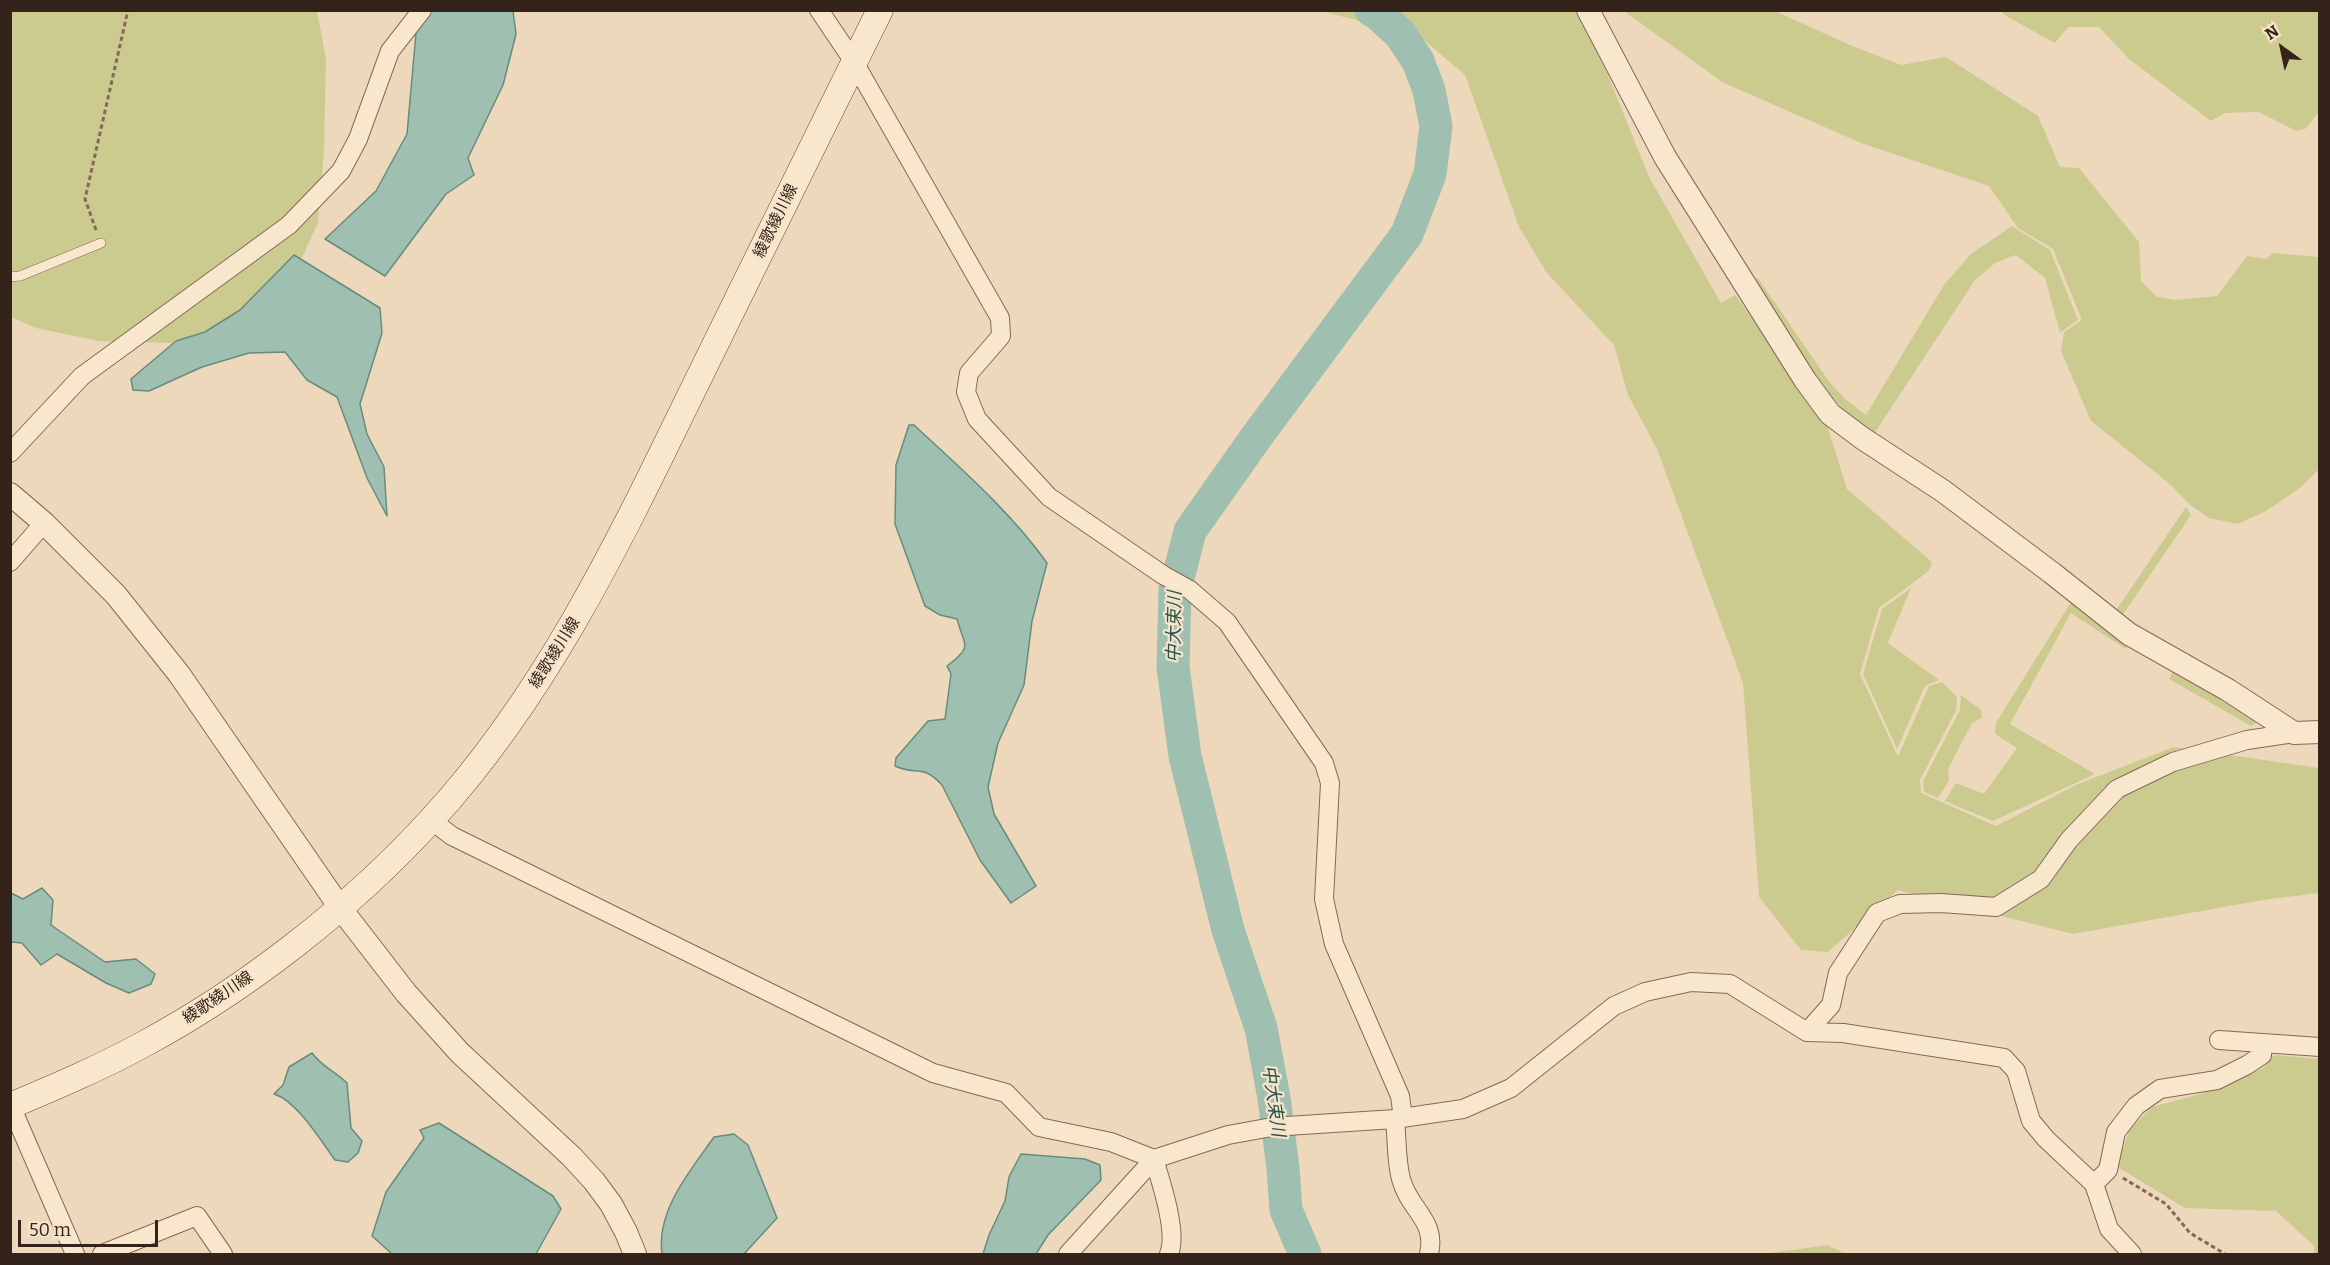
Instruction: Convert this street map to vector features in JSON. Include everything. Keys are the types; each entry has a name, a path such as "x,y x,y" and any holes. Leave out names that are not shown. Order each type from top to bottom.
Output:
{"main road":[{"name":"綾歌綾川線","path":"11,1106 141,1046 193,1016 246,980 341,909 431,820 482,761 519,710 577,618 626,526 880,10"}],"street":[{"path":"10,453 82,376 289,225 311,204 341,171 358,139 390,51 422,10"},
{"path":"819,10 854,62 1000,318 1001,336 969,373 966,392 977,419 1049,497 1190,590 1227,622 1324,763 1330,783 1324,899 1334,944 1400,1096 1400,1178 1407,1196 1430,1230 1429,1254"},
{"path":"1588,10 1665,157 1805,380 1830,414 1862,438 1943,491 2129,634 2228,690 2294,733"},
{"path":"10,494 45,523 116,595 179,674 341,909 406,993 460,1053 572,1157 594,1181 626,1232 635,1254"},
{"path":"10,562 45,523"},
{"path":"1807,1032 1831,1005 1838,973 1877,912 1900,904 1941,903 1996,907 2041,879 2069,840 2117,789 2173,762 2247,740 2319,732"},
{"path":"431,820 452,836 933,1073 1006,1093 1039,1127 1111,1142 1154,1159"},
{"path":"1068,1254 1154,1159 1228,1135 1272,1127 1399,1118 1463,1109 1511,1088 1614,1006 1645,992 1691,982 1730,984 1807,1032 1843,1033 2004,1058 2016,1071 2031,1121 2046,1140 2094,1184 2109,1229 2132,1254"},
{"path":"2219,1040 2319,1047"},
{"path":"2094,1184 2108,1170 2116,1132 2136,1106 2160,1089 2217,1080 2262,1055 2262,1044"},
{"path":"11,1106 75,1254"},
{"path":"1154,1159 1167,1203 1172,1248 1169,1254"},
{"path":"102,1254 197,1216 223,1254"}],"lane":[{"path":"10,277 20,276 101,243"}],"path":[{"path":"101,243 85,199 128,10"},
{"path":"2108,1170 2166,1204 2190,1233 2225,1254"}],"shaded area":[{"path":"11,11 317,11 326,59 324,150 318,223 292,279 245,319 171,343 99,341 36,328 11,317"},
{"path":"427,11 513,11 516,34 503,85 468,158 474,175 446,194 385,276 325,239 376,191 407,134 416,33"},
{"path":"1325,11 1577,11 1608,75 1649,177 1721,303 1735,295 1825,419 1847,489 1932,562 1929,571 1879,608 1860,674 1898,757 1929,686 1942,682 1957,697 1956,710 1920,780 1921,793 1996,826 2078,784 2174,747 2319,768 2319,893 2263,900 2073,934 1898,890 1828,952 1801,950 1759,897 1743,683 1657,449 1628,395 1614,345 1547,273 1519,227 1465,75 1418,35"},
{"path":"1624,11 1775,11 1901,65 1946,57 2038,116 2060,167 2079,168 2139,242 2141,281 2157,297 2177,300 2217,296 2247,256 2266,259 2273,253 2319,257 2319,469 2300,488 2266,511 2238,524 2209,518 2189,504 2171,485 2091,421 2061,351 2064,332 2082,320 2053,249 2018,228 1989,186 1861,143 1722,82"},
{"path":"2000,11 2319,11 2319,112 2305,129 2296,131 2259,112 2225,113 2211,121 2129,59 2099,27 2068,27 2055,43"},
{"path":"2012,226 2050,250 2078,320 2060,333 2045,278 2016,255 1995,263 1975,280 1874,434 1842,408 1814,376 1753,281 1758,278 1828,380 1844,398 1866,415 1944,285 1971,254"},
{"path":"294,255 380,308 382,333 360,404 367,434 384,467 387,516 367,478 337,397 307,380 285,352 249,353 202,367 149,391 133,390 131,379 176,341 205,332 240,310"},
{"path":"909,425 914,425 984,491 1033,544 1047,563 1032,621 1024,685 998,743 988,787 994,814 1036,886 1011,903 980,860 942,785 929,774 895,766 896,758 928,721 945,719 951,674 947,666 961,654 965,645 957,619 940,615 925,606 895,524 896,465"},
{"path":"2186,507 2191,515 2124,613 2120,614 2117,609"},
{"path":"1911,588 1888,643 1939,680 1925,686 1897,749 1863,674 1882,609"},
{"path":"2071,602 2127,644 2127,648 2071,613 2010,724 2095,774 1993,821 1945,801 1956,783 1984,794 2017,748 1995,734 1996,723"},
{"path":"2173,671 2258,722 2251,726 2169,679"},
{"path":"1961,695 1981,710 1982,718 1972,723 1948,769 1949,781 1938,798 1924,792 1923,781 1960,710"},
{"path":"42,888 53,900 51,925 105,962 136,959 155,974 151,984 129,993 106,983 57,954 41,965 22,943 11,942 11,893 23,899"},
{"path":"312,1053 347,1083 351,1128 362,1141 358,1153 348,1162 335,1160 300,1113 283,1098 274,1094 283,1085 289,1067"},
{"path":"2274,1055 2319,1059 2319,1254 2314,1254 2314,1246 2276,1211 2185,1208 2116,1166 2130,1129 2152,1107 2200,1094 2263,1068"},
{"path":"439,1123 553,1196 561,1209 536,1254 392,1254 372,1236 386,1192 424,1138 420,1130"},
{"path":"734,1134 748,1145 777,1218 744,1254 662,1254 664,1222 677,1191 714,1137"},
{"path":"1021,1154 1085,1159 1100,1165 1101,1180 1048,1235 1036,1254 983,1254 1005,1201 1009,1177"},
{"path":"1828,1245 1845,1254 1768,1254 1770,1253"}],"waterway":[{"name":"中大束川","path":"1305,1254 1286,1210 1274,1098 1261,1028 1228,930 1185,756 1173,667 1175,590 1190,531 1257,436 1407,234 1430,174 1436,126 1429,90 1418,61 1400,34 1371,10"}]}
